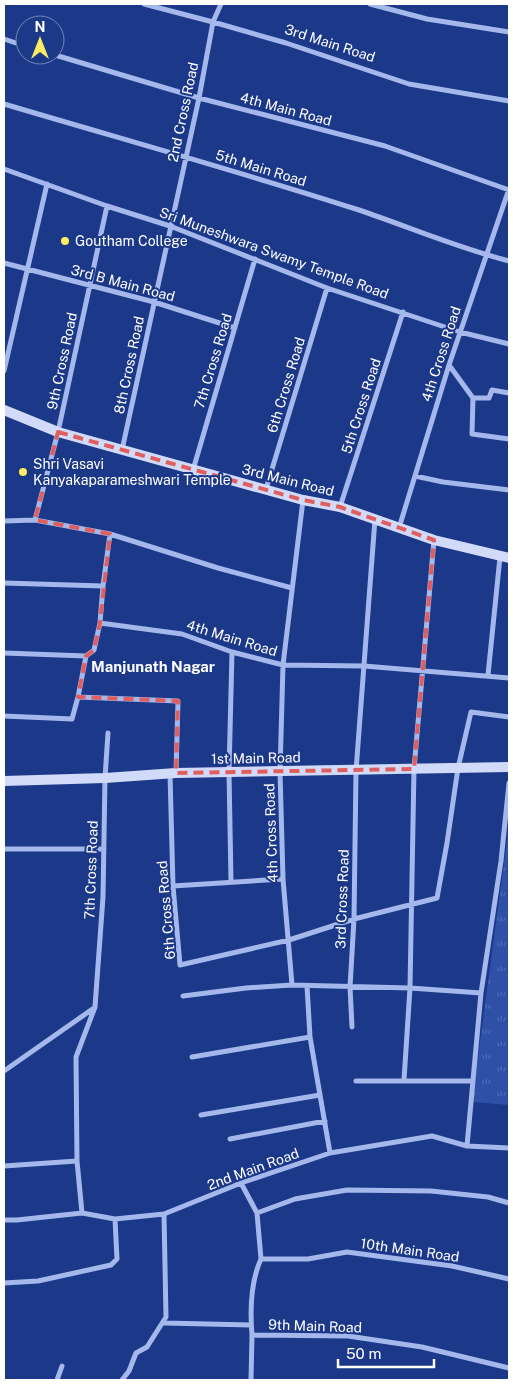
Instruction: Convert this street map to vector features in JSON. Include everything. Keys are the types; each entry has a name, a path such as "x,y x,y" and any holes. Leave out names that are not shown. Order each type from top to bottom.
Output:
{"street":[{"name":"3rd Main Road","path":"144,4 286,43 409,84 509,101"},
{"name":"2nd Cross Road","path":"170,226 199,98 213,22 221,4"},
{"path":"370,4 427,19 509,32"},
{"name":"4th Main Road","path":"65,58 199,98 385,146 509,189"},
{"name":"5th Main Road","path":"4,104 360,210 486,255 509,261"},
{"name":"Sri Muneshwara Swamy Temple Road","path":"4,169 107,206 170,226 327,288 460,332 509,344"},
{"path":"4,371 47,184"},
{"name":"4th Cross Road","path":"399,528 449,365 509,189"},
{"name":"9th Cross Road","path":"35,520 58,432 107,206"},
{"name":"8th Cross Road","path":"122,450 170,226"},
{"name":"7th Cross Road","path":"192,470 255,258"},
{"name":"3rd B Main Road","path":"4,263 154,302 235,328"},
{"name":"6th Cross Road","path":"266,489 327,288"},
{"name":"5th Cross Road","path":"340,507 403,312"},
{"path":"449,365 473,398 472,434 509,439"},
{"path":"473,398 489,398 492,390 509,393"},
{"name":"3rd Main Road","path":"4,410 58,432 304,500 340,507 434,540 505,557"},
{"path":"415,476 443,482 509,490"},
{"name":"4th Cross Road","path":"292,985 283,879 280,772 283,665 304,500"},
{"name":"3rd Cross Road","path":"352,1027 350,987 354,919 356,771 375,518"},
{"path":"4,520 35,520 110,534 218,568 292,588"},
{"path":"4,653 86,656 94,650 100,623 110,534"},
{"path":"404,1080 410,988 414,769 434,540"},
{"path":"488,675 505,557"},
{"path":"4,583 103,586"},
{"name":"4th Main Road","path":"100,623 182,634 232,652 283,665 364,666 509,678"},
{"path":"231,882 229,772 232,652"},
{"path":"4,716 72,719 86,656"},
{"name":"6th Cross Road","path":"78,697 178,701 173,773 173,886 180,965 288,940"},
{"path":"288,940 354,919 437,898 458,768 471,712 509,717"},
{"name":"7th Cross Road","path":"82,1213 77,1161 76,1057 95,1007 108,734"},
{"name":"1st Main Road","path":"4,781 105,778 173,773 509,767"},
{"path":"467,1146 481,992 501,861 509,783"},
{"path":"4,849 104,849"},
{"path":"173,886 283,879"},
{"path":"183,996 246,988 292,985 481,992"},
{"path":"307,986 310,1037 330,1153"},
{"path":"4,1071 95,1007"},
{"path":"192,1057 310,1037"},
{"path":"356,1080 473,1081"},
{"path":"201,1115 320,1095"},
{"path":"230,1139 325,1121"},
{"name":"2nd Main Road","path":"4,1220 82,1213 115,1218 164,1214 241,1183 330,1153 432,1136 467,1146 509,1148"},
{"path":"4,1166 77,1161"},
{"path":"241,1183 258,1213 261,1259 254,1273 252,1335"},
{"path":"258,1213 295,1200 347,1190 431,1191 488,1197 509,1203"},
{"path":"122,1380 129,1371 136,1354 147,1347 164,1323 166,1317 164,1214"},
{"path":"4,1283 38,1281 111,1265 117,1259 115,1218"},
{"name":"10th Main Road","path":"261,1259 308,1259 347,1252 452,1266 509,1279"},
{"path":"164,1323 251,1325"},
{"name":"9th Main Road","path":"251,1380 252,1335 348,1336 422,1348 509,1368"},
{"path":"57,1380 62,1366"}],"highlighted area":[{"path":"58,432 303,500 340,507 434,540 414,769 176,773 178,701 78,697 86,656 94,650 100,623 110,534 35,520"}],"green space":[{"path":"509,826 509,1105 472,1102"}],"place":[{"name":"Goutham College","path":"65,241"},
{"name":"Shri Vasavi Kanyakaparameshwari Temple","path":"23,472"}],"district":[{"name":"Manjunath Nagar","path":"153,666"}]}
